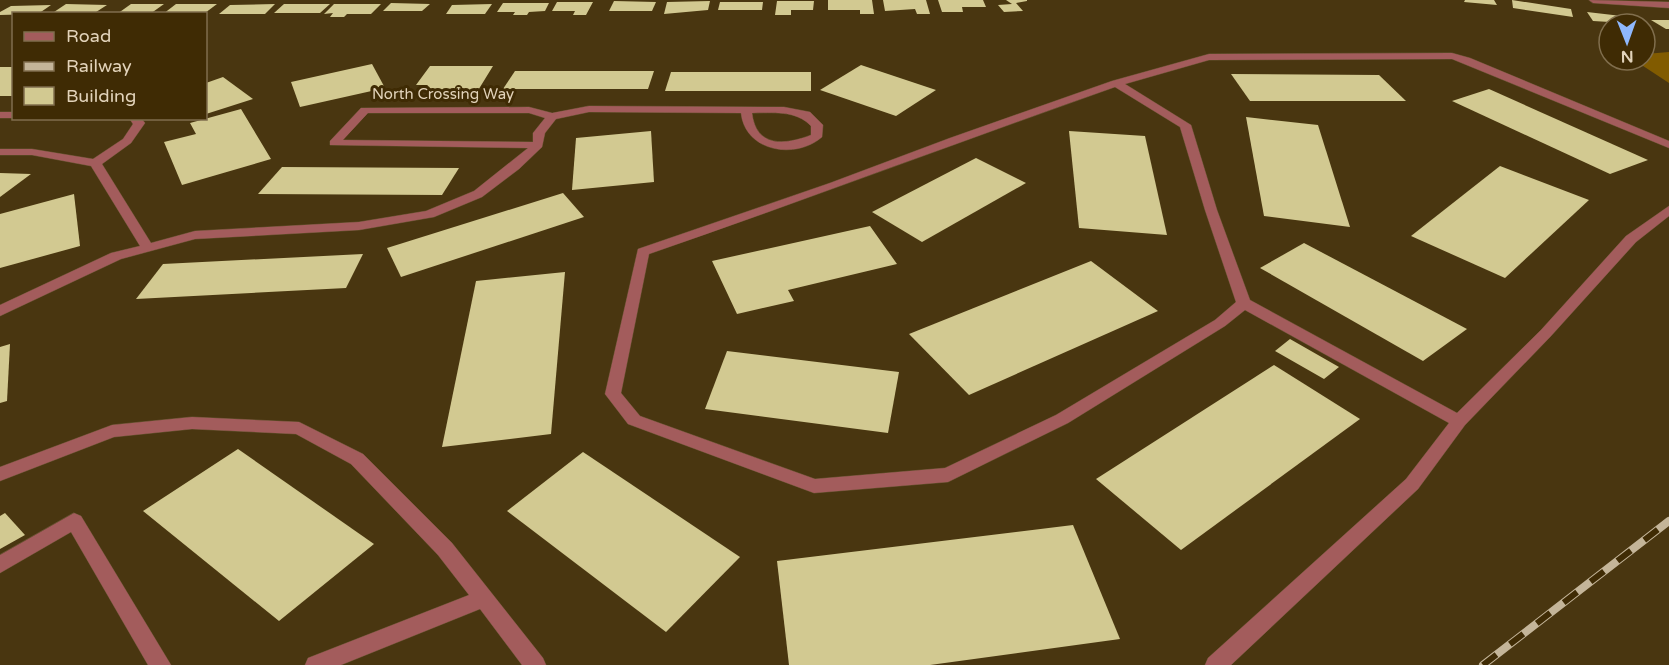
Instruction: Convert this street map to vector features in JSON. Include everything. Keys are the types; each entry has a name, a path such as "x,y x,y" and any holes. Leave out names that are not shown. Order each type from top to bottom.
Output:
{"street":[{"path":"1593,0 1669,5"},
{"path":"1244,303 1220,323 1062,419 948,475 814,486 634,420 612,394 644,252 834,186 954,140 1116,83 1209,57 1452,56 1467,60 1669,146"},
{"path":"1116,83 1185,125 1211,210 1244,303 1459,421"},
{"name":"North Crossing Way","path":"538,145 334,143 365,110 529,110 552,116 589,109 746,109 784,110 806,114 817,125 816,137 789,146 769,145 753,135 746,123 746,109"},
{"path":"0,311 116,255 195,235 359,226 429,214 478,194 515,166 538,145 539,133 552,116"},
{"path":"0,152 32,152 95,163 138,130 139,123 136,120"},
{"path":"95,163 148,248"},
{"path":"1216,665 1412,484 1459,421 1546,333 1630,238 1669,210"},
{"path":"0,474 112,431 192,423 299,428 357,459 446,549 535,665"},
{"path":"0,565 74,521 160,665"},
{"path":"316,665 483,599"}],"shaded area":[{"path":"1669,52 1669,83 1652,72 1657,72 1657,53"}],"building":[{"path":"828,0 872,0 874,14 860,14 860,10 828,10"},
{"path":"883,0 926,0 930,14 917,14 915,9 885,11"},
{"path":"938,0 983,0 986,7 962,7 963,12 942,12"},
{"path":"1006,0 1027,1 1016,3 1023,11 1004,12 998,5 1012,4"},
{"path":"1465,0 1494,0 1497,5 1464,2"},
{"path":"1512,0 1571,9 1573,17 1513,8"},
{"path":"614,1 656,2 652,11 609,11"},
{"path":"710,1 708,10 664,14 667,2"},
{"path":"777,1 814,1 813,10 791,10 791,15 775,15"},
{"path":"557,2 593,2 586,15 573,15 575,11 552,11"},
{"path":"720,2 763,2 762,10 718,10"},
{"path":"391,3 430,4 422,11 383,11"},
{"path":"503,3 549,3 545,11 513,15 515,12 497,12"},
{"path":"66,4 107,5 96,12 54,12"},
{"path":"131,4 164,4 153,12 120,12"},
{"path":"176,4 217,4 206,12 166,12"},
{"path":"275,4 265,14 219,14 230,5"},
{"path":"284,4 330,4 320,13 274,13"},
{"path":"334,4 381,4 371,14 330,17 333,13 324,14"},
{"path":"492,4 485,14 446,14 452,5"},
{"path":"51,5 41,12 12,12 12,15 0,15 0,12 11,6"},
{"path":"1587,12 1597,13 1597,21 1593,21"},
{"path":"1657,20 1669,20 1669,29 1657,24"},
{"path":"372,64 385,88 300,107 291,82"},
{"path":"861,65 936,90 896,116 820,90"},
{"path":"430,66 493,66 477,92 423,92 428,85 416,85"},
{"path":"0,67 12,67 12,96 0,96"},
{"path":"515,71 654,71 648,89 503,89"},
{"path":"671,72 811,72 811,91 665,91"},
{"path":"1231,74 1379,75 1406,101 1250,101"},
{"path":"223,77 253,99 207,114 207,83"},
{"path":"1489,89 1648,160 1610,174 1452,101"},
{"path":"241,109 271,159 182,185 164,142 196,134 190,123"},
{"path":"1246,117 1318,125 1350,227 1264,216"},
{"path":"651,131 654,182 572,190 576,138"},
{"path":"1069,131 1145,136 1167,235 1079,228"},
{"path":"976,158 1026,183 922,242 872,212"},
{"path":"1500,166 1589,200 1505,278 1411,236"},
{"path":"282,167 459,168 442,195 258,194"},
{"path":"0,173 31,174 0,197"},
{"path":"563,193 584,217 401,277 387,248"},
{"path":"74,194 80,246 0,268 0,214"},
{"path":"870,226 897,264 788,290 794,301 737,314 712,261"},
{"path":"1304,243 1467,329 1423,361 1260,268"},
{"path":"363,254 346,288 136,299 163,264"},
{"path":"1091,261 1158,311 969,395 909,334"},
{"path":"565,272 551,434 442,447 476,281"},
{"path":"1290,339 1339,367 1324,379 1275,351"},
{"path":"10,344 7,401 0,403 0,347"},
{"path":"727,351 899,372 888,433 705,409"},
{"path":"1274,365 1360,419 1181,550 1096,479"},
{"path":"238,449 374,544 279,621 143,511"},
{"path":"583,452 740,557 666,632 507,511"},
{"path":"5,513 25,535 0,549 0,516"},
{"path":"1073,525 1120,639 930,665 789,665 777,561"}],"railway":[{"path":"1483,665 1669,521"}]}
